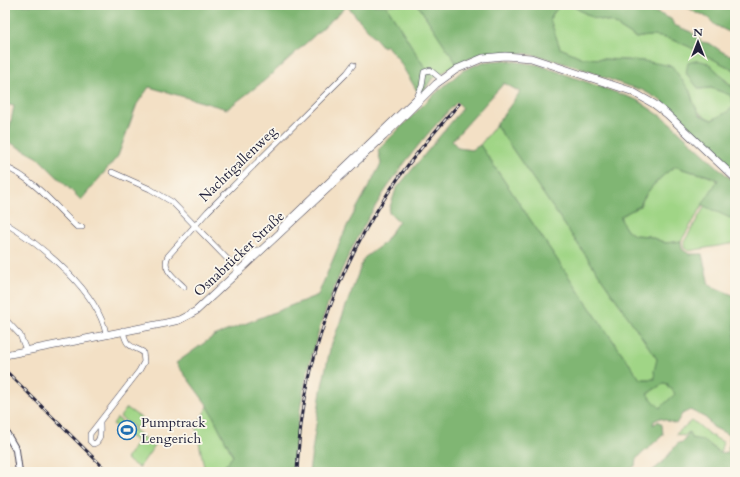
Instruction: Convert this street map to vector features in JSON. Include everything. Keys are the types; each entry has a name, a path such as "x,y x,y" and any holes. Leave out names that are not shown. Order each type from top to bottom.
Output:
{"main road":[{"name":"Osnabrücker Straße","path":"5,355 123,330 166,323 189,316 203,306 240,272 384,136 441,79 473,61 483,58 505,56 531,58 631,91 654,104 735,178"}],"street":[{"name":"Nachtigallenweg","path":"184,286 167,269 165,261 195,224 348,73 353,65"},
{"name":"Osnabrücker Straße","path":"231,263 253,254 398,116 421,92 424,72 430,70 441,79"},
{"path":"5,167 12,169 35,187 77,227 82,227"},
{"path":"112,172 156,192 180,209 240,272"},
{"path":"5,223 25,236 49,256 78,285 100,313 106,334"},
{"path":"5,319 20,335 26,350"},
{"path":"100,422 139,371 144,362 143,352 129,346 126,343 123,330"},
{"path":"5,430 16,450 19,472"}],"green space":[{"path":"5,5 386,5 432,79 420,96 398,59 386,45 383,47 347,6 264,81 227,109 149,87 137,104 118,156 81,200 37,157 7,141 14,106 5,104"},
{"path":"386,5 418,5 457,64 432,79"},
{"path":"418,5 561,5 550,19 560,48 583,58 644,61 672,66 690,91 693,102 700,115 712,120 729,111 734,105 730,95 711,88 699,89 686,73 688,63 703,61 709,64 729,85 735,89 735,171 660,100 642,90 580,68 539,56 522,53 482,54 457,64"},
{"path":"560,5 571,5 593,18 611,22 636,38 652,36 663,37 684,44 735,70 735,89 707,62 686,73 699,89 711,88 731,95 734,105 729,111 712,120 699,112 693,102 690,91 644,61 583,58 560,48 549,19"},
{"path":"571,5 639,5 671,19 674,25 691,32 702,42 711,44 726,54 735,55 735,70 673,40 652,36 636,38 611,22 593,18"},
{"path":"666,5 735,5 735,35 715,25 708,18 699,13 697,14 688,8 670,7"},
{"path":"505,60 539,65 637,100 668,121 735,183 735,215 730,218 702,205 718,180 707,175 676,166 655,183 642,200 640,206 621,216 621,219 625,228 634,235 648,236 666,243 681,241 682,249 689,254 702,254 709,285 735,296 735,472 651,472 663,462 678,443 683,442 689,432 691,438 703,440 720,453 727,452 730,443 729,435 713,427 706,418 690,410 682,414 676,424 660,418 654,421 653,425 659,421 662,425 663,435 636,459 635,466 625,472 309,472 321,391 330,349 364,258 383,244 399,221 389,213 396,189 463,108 457,102 422,141 390,183 364,226 341,272 322,319 308,369 299,420 293,472 220,472 233,456 208,406 176,363 214,336 318,295 347,226 381,164 378,150 429,99 462,71 483,62","holes":["504,83 520,92 496,125 657,359 654,371 655,379 640,379 581,295 480,145 472,150 458,148 452,141","664,383 668,384 668,388 671,388 675,394 660,408 647,394"]},
{"path":"496,125 657,359 655,379 640,379 581,295 480,145"},
{"path":"676,166 718,181 681,241 666,243 648,236 634,235 625,228 621,222 621,216 640,206 642,200 655,183"},
{"path":"705,206 730,218 735,215 735,243 689,251 684,248 684,242"},
{"path":"664,383 668,384 675,394 660,409 647,394"},
{"path":"208,406 233,456 220,472 205,472 196,427"},
{"path":"127,408 144,420 137,429 120,417"},
{"name":"Pumptrack Lengerich","path":"117,418 141,435 136,441 113,424"},
{"path":"691,421 696,423 710,435 723,442 720,453 708,443 691,438 689,432 684,436 676,434"},
{"path":"142,436 155,445 139,468 126,459"}],"railway":[{"path":"297,472 300,436 312,367 321,332 347,266 381,204 418,152 459,104"},
{"path":"5,370 108,472"}],"place":[{"name":"Pumptrack Lengerich","path":"127,430"}]}
